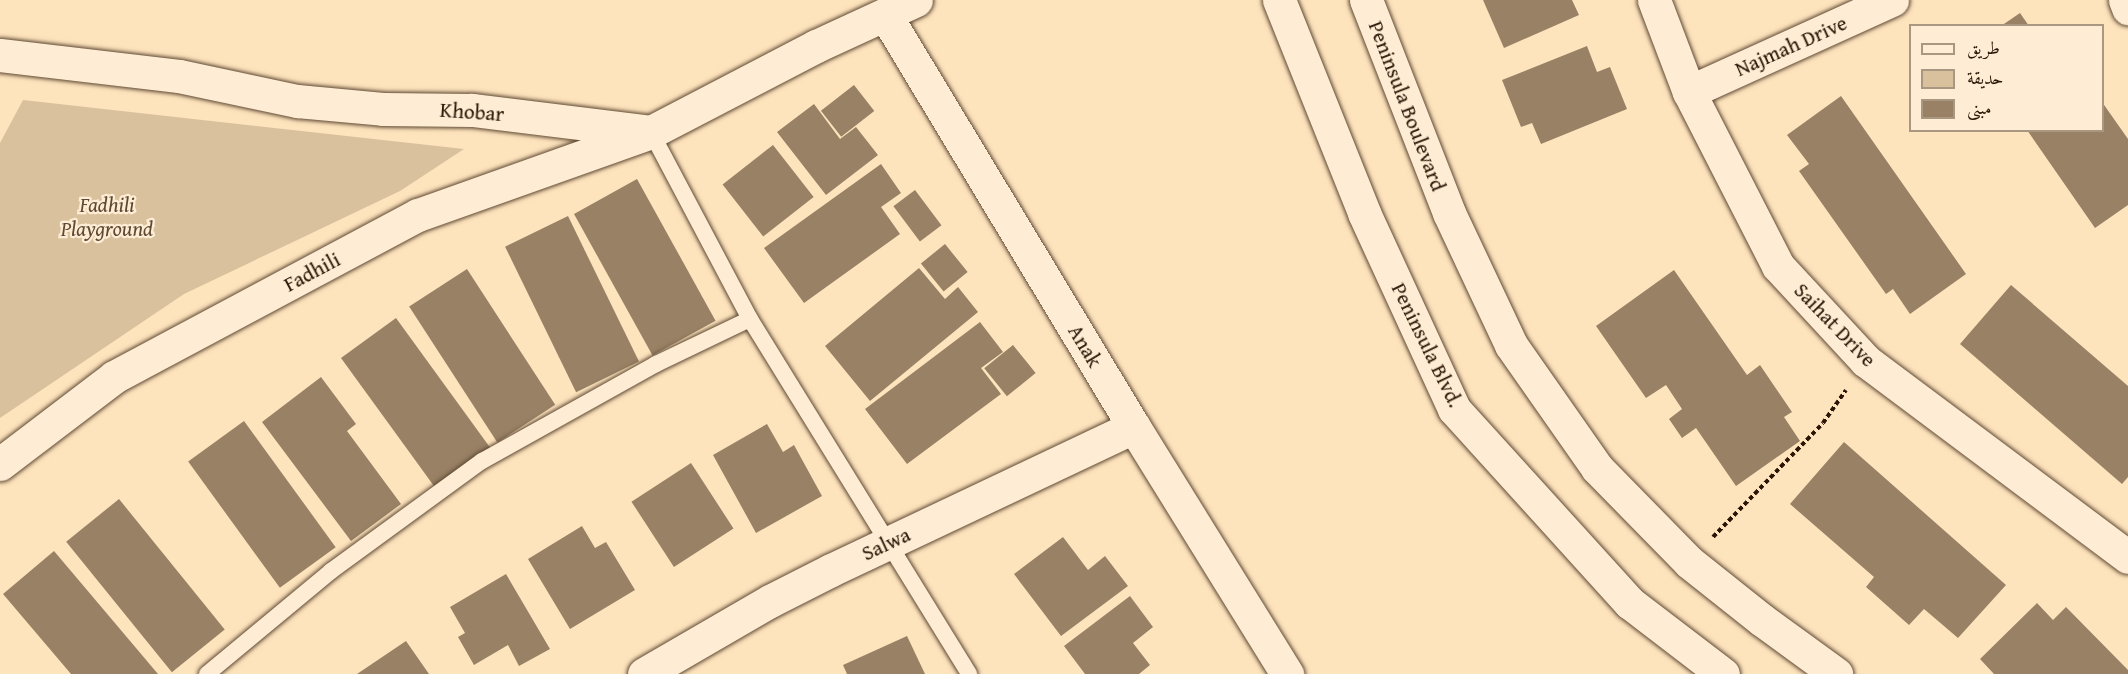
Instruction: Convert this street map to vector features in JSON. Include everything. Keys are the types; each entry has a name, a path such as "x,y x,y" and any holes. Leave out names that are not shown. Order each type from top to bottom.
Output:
{"street":[{"path":"651,132 816,46 886,16 916,0"},
{"name":"Peninsula Blvd.","path":"1279,0 1364,213 1454,409 1630,603 1723,674"},
{"name":"Peninsula Boulevard","path":"1366,0 1449,213 1511,345 1597,468 1689,561"},
{"name":"Saihat Drive","path":"1654,0 1689,92 1778,267 1866,361 2128,557"},
{"name":"Najmah Drive","path":"1689,92 1892,0"},
{"path":"2125,0 2128,8"},
{"name":"Anak","path":"886,16 1134,427 1287,674"},
{"name":"Khobar","path":"0,55 179,76 297,101 383,110 472,110 651,132"},
{"name":"Fadhili","path":"0,464 114,377 418,215 651,132"},
{"name":"Salwa","path":"644,674 770,601 1134,427"},
{"path":"1689,561 1762,620 1836,674"}],"lane":[{"path":"651,132 750,319 969,674"},
{"path":"207,674 331,571 482,461 657,364 750,319"}],"path":[{"path":"1689,561 1823,423 1866,361"}],"green space":[{"name":"Fadhili Playground","path":"23,100 464,149 400,191 184,294 0,418 0,143"}],"building":[{"path":"1483,0 1572,0 1579,15 1504,48"},
{"path":"2020,13 2028,24 2004,24"},
{"path":"1587,46 1597,72 1610,67 1627,109 1541,144 1532,123 1521,127 1502,80"},
{"path":"854,85 874,111 841,137 821,111"},
{"path":"1841,96 1966,274 1910,314 1893,289 1886,294 1799,171 1809,164 1787,135"},
{"path":"814,104 840,139 856,127 878,155 826,195 777,132"},
{"path":"2104,105 2128,139 2128,205 2095,228 2028,132 2104,132"},
{"path":"773,145 814,197 763,236 723,184"},
{"path":"881,164 901,193 881,207 900,234 804,303 764,248"},
{"path":"637,179 716,321 653,356 574,214"},
{"path":"915,190 941,225 920,241 893,206"},
{"path":"568,216 639,362 576,392 505,247"},
{"path":"945,244 968,272 944,291 921,264"},
{"path":"919,268 945,299 958,287 978,312 870,401 825,346"},
{"path":"467,269 555,405 497,442 409,307"},
{"path":"1674,270 1747,375 1760,365 1792,412 1784,417 1800,441 1736,486 1696,428 1682,438 1669,419 1682,409 1666,385 1646,398 1596,326"},
{"path":"2011,285 2128,386 2128,477 2122,484 1960,344"},
{"path":"396,318 490,447 435,487 341,358"},
{"path":"980,322 1003,352 981,368 1001,394 907,464 865,409"},
{"path":"1013,345 1036,373 1007,396 984,368"},
{"path":"321,377 356,424 347,431 401,504 351,541 262,422"},
{"path":"244,421 336,547 280,588 188,462"},
{"path":"767,424 783,452 794,445 822,496 756,533 713,455"},
{"path":"1844,442 2006,585 1958,638 1924,609 1909,625 1866,587 1874,577 1790,504"},
{"path":"691,463 733,528 674,567 631,502"},
{"path":"119,499 225,630 172,672 66,542"},
{"path":"582,526 595,548 606,542 635,590 570,629 528,559"},
{"path":"1063,537 1088,570 1105,556 1128,586 1061,636 1014,574"},
{"path":"54,551 158,674 71,674 3,594"},
{"path":"506,574 550,649 519,666 508,645 474,665 458,637 465,633 450,607"},
{"path":"1130,596 1153,627 1133,643 1150,665 1139,674 1085,674 1064,646"},
{"path":"2037,603 2053,620 2066,607 2128,670 2128,674 1994,674 1980,659"},
{"path":"907,636 925,674 847,674 843,665"},
{"path":"406,641 429,674 357,674"}]}
